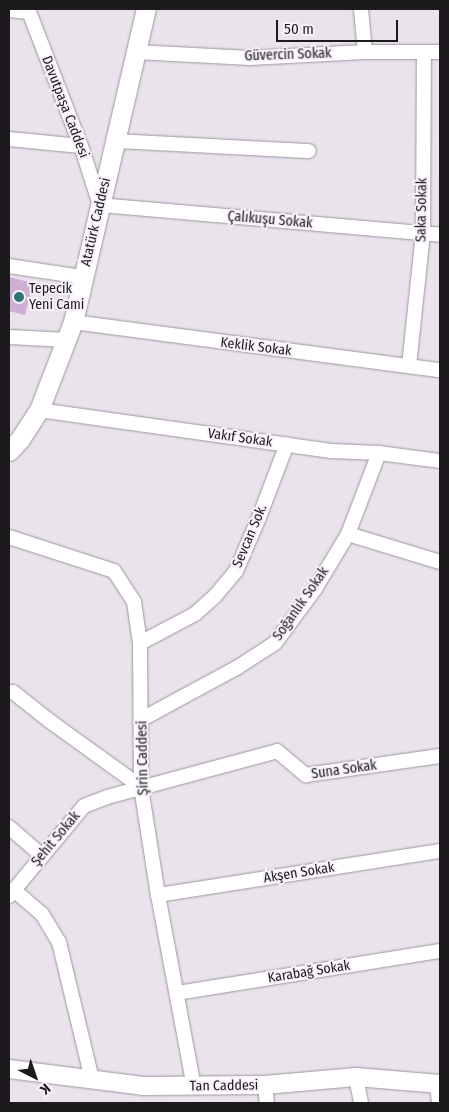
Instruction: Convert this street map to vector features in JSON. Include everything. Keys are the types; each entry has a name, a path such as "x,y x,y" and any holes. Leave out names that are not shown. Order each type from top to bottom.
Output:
{"main road":[{"name":"Atatürk Caddesi","path":"9,451 20,439 39,410 73,322 146,9"}],"street":[{"path":"362,9 366,52"},
{"path":"9,10 28,10"},
{"name":"Davutpaşa Caddesi","path":"28,10 81,146 100,205"},
{"name":"Güvercin Sokak","path":"136,52 250,58 366,52 440,52"},
{"name":"Saka Sokak","path":"409,366 423,233 424,53"},
{"path":"9,139 81,146"},
{"path":"116,140 309,151"},
{"name":"Çalıkuşu Sokak","path":"100,205 440,234"},
{"path":"9,266 83,277"},
{"name":"Keklik Sokak","path":"73,322 440,370"},
{"path":"9,338 67,340"},
{"name":"Vakıf Sokak","path":"39,410 331,451 379,453 440,461"},
{"name":"Sevcan Sok.","path":"140,643 195,614 215,596 236,571 258,520 286,444"},
{"name":"Soğanlık Sokak","path":"142,719 238,667 275,643 315,589 348,534 379,453"},
{"path":"348,534 440,562"},
{"name":"Şirin Caddesi","path":"9,537 114,571 134,602 140,643 141,787 158,895 194,1087"},
{"path":"9,692 12,692 141,787"},
{"name":"Suna Sokak","path":"141,787 277,751 306,776 440,756"},
{"name":"Şehit Sokak","path":"11,893 84,806 141,787"},
{"path":"9,827 41,855"},
{"name":"Akşen Sokak","path":"158,895 440,850"},
{"path":"11,893 42,914 59,942 92,1079"},
{"name":"Karabağ Sokak","path":"177,993 440,951"},
{"name":"Tan Caddesi","path":"9,1069 143,1086 265,1086 356,1078 438,1084"},
{"path":"356,1078 361,1103"},
{"path":"438,1084 439,1103"},
{"path":"265,1086 267,1103"}],"building":[{"name":"Tepecik Yeni Cami","path":"9,277 33,283 25,315 9,311"}],"place":[{"name":"Tepecik Yeni Cami","path":"19,297"}]}
